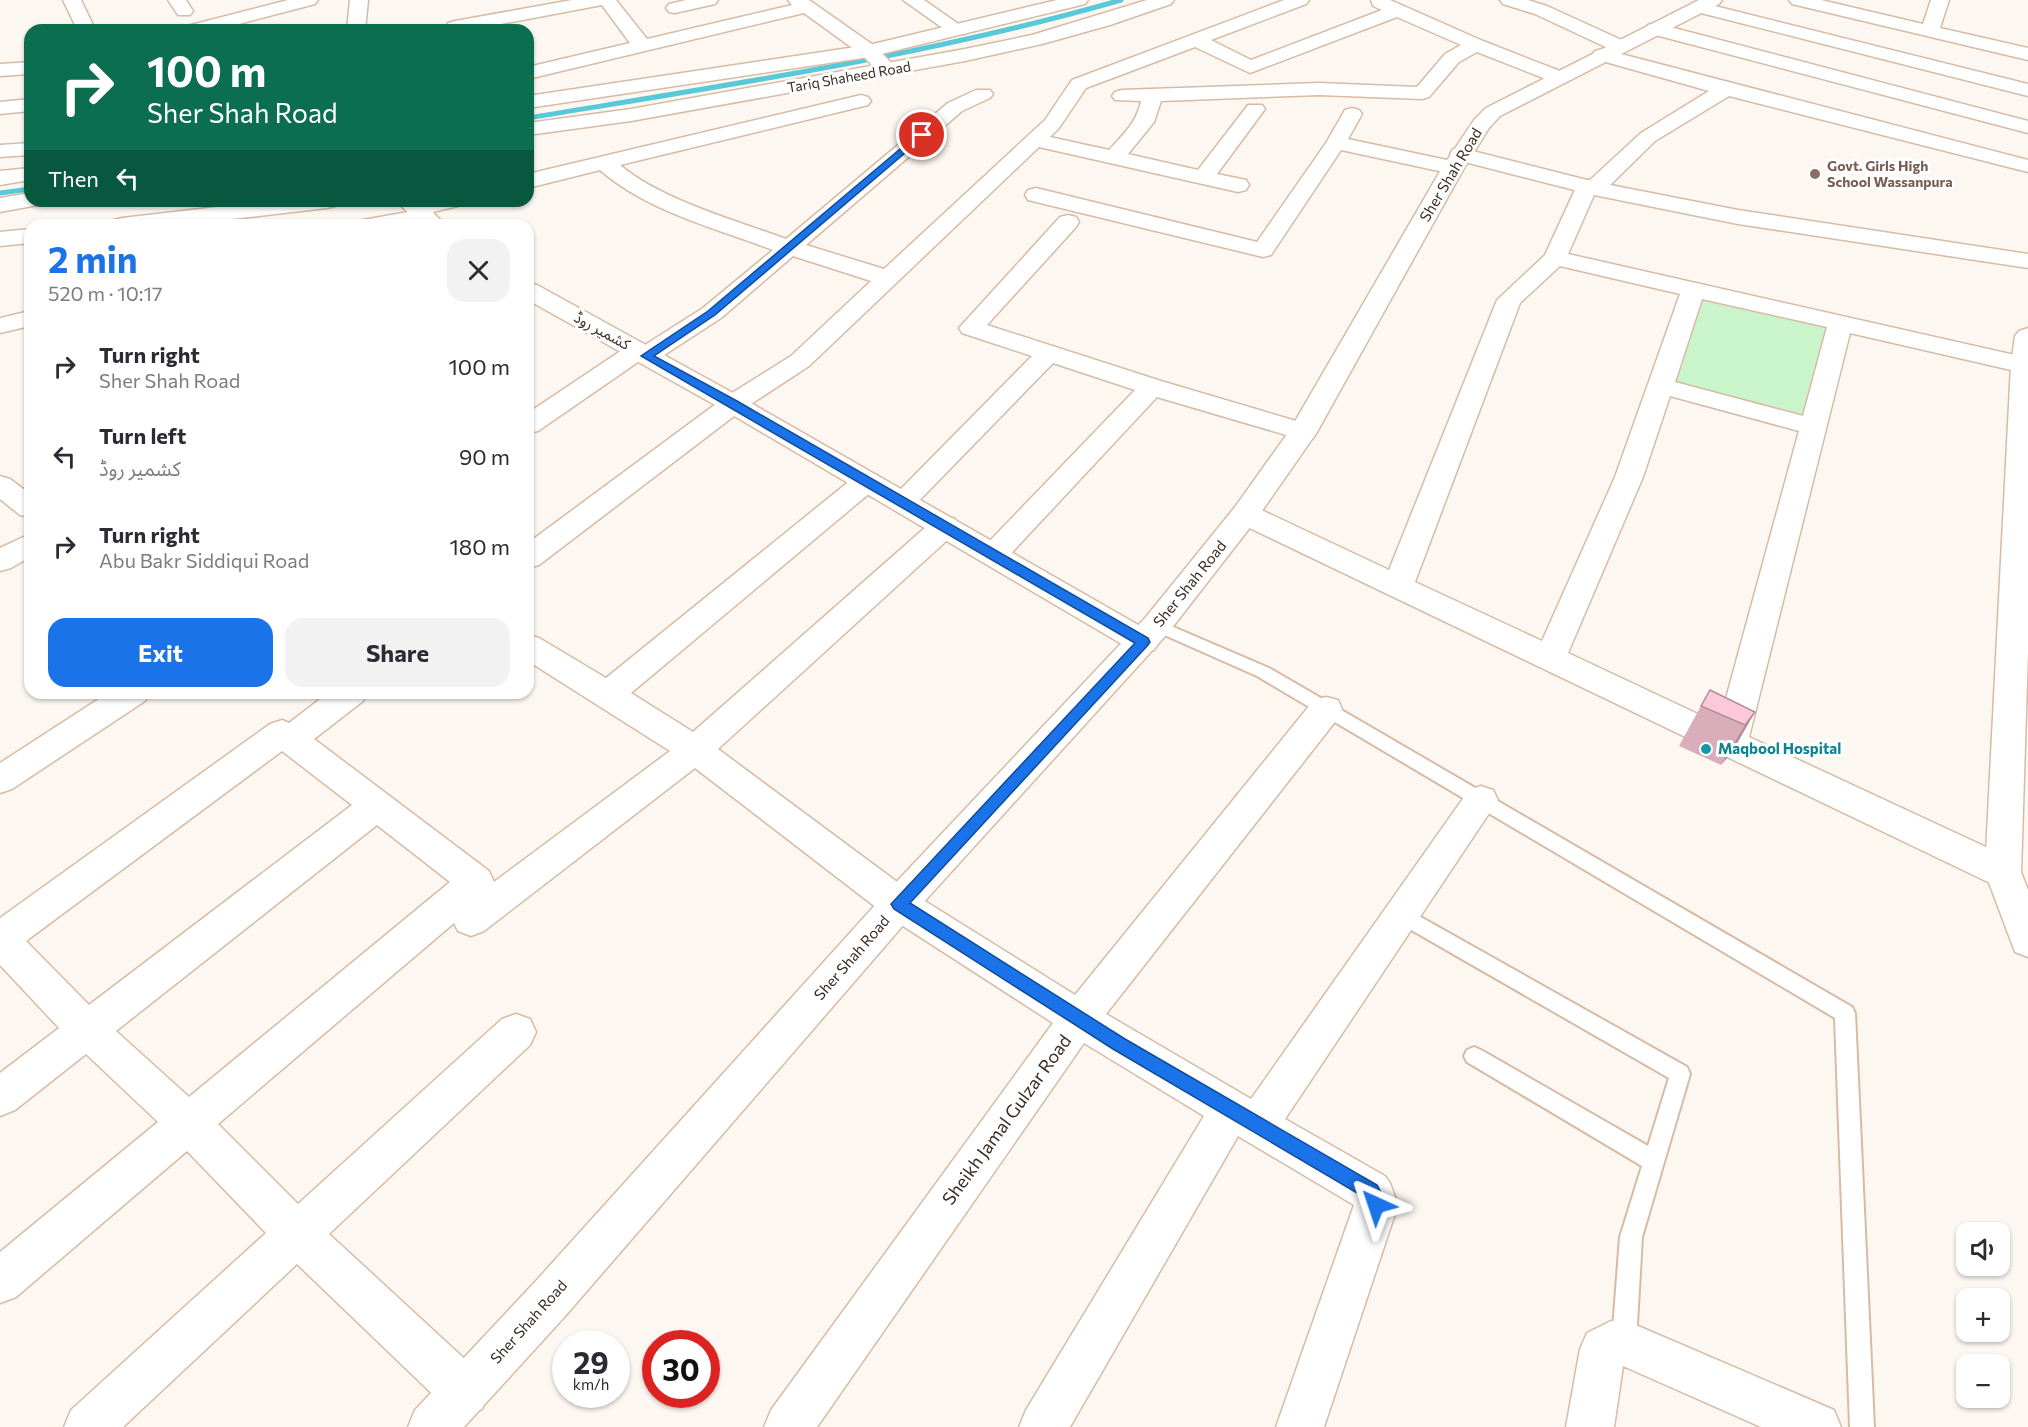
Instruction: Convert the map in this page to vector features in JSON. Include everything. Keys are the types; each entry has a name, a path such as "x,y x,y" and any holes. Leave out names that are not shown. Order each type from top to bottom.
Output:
{"street":[{"path":"72,0 84,24"},
{"path":"216,24 309,0"},
{"path":"357,24 359,0"},
{"path":"471,24 601,0"},
{"path":"607,0 642,46"},
{"path":"675,8 709,0"},
{"path":"912,0 958,30"},
{"name":"Tariq Shaheed Road","path":"534,128 631,115 880,61 958,30 1054,3 1079,0"},
{"name":"Tariq Shaheed Road","path":"534,101 880,61 1035,40 1103,21 1165,0"},
{"path":"534,553 733,404 800,361 1052,124 1079,84 1300,0"},
{"path":"1375,0 1476,45 1558,77"},
{"path":"1509,0 1541,10 1611,51 1726,89 2028,166"},
{"path":"1541,10 1566,0"},
{"path":"1798,0 2028,54"},
{"path":"1930,31 1940,0"},
{"path":"1706,3 1908,60 2028,90"},
{"name":"Sher Shah Road","path":"432,1427 559,1289 899,904 1150,633 1245,514 1303,432 1457,161 1493,112 1706,3"},
{"path":"535,71 802,4 880,61"},
{"path":"273,24 277,7"},
{"path":"1194,39 1250,67 1398,10"},
{"path":"1655,28 2028,127"},
{"path":"1122,96 1235,90 1319,89 1422,93 1452,58 1476,45"},
{"path":"1885,90 1908,60"},
{"path":"0,70 24,68"},
{"path":"1398,586 1509,300 1556,258 1590,187 1647,137 1726,89"},
{"path":"534,421 712,313 955,107 984,94"},
{"path":"1114,157 1133,138 1150,114 1152,95"},
{"path":"534,179 861,101"},
{"path":"0,108 24,106"},
{"path":"1203,177 1255,109"},
{"path":"1036,195 1263,250 1336,142 1352,114"},
{"path":"1035,140 1238,185"},
{"path":"1336,142 1457,161 1738,217 2028,261"},
{"path":"0,151 24,149"},
{"path":"603,162 625,181 683,209 790,248 887,278"},
{"path":"0,178 24,175"},
{"path":"0,205 24,201"},
{"path":"155,219 220,207"},
{"path":"396,219 436,207"},
{"path":"1068,222 971,328 1152,387 1303,432"},
{"path":"0,239 24,237"},
{"path":"1556,258 1840,324 2026,351 2021,616 2003,872 2027,933"},
{"path":"1551,657 1629,477 1693,291"},
{"name":"کشمیر روڈ","path":"534,293 733,404 993,555 1150,633"},
{"path":"0,326 24,320"},
{"path":"1731,743 1840,324"},
{"path":"902,502 1049,353"},
{"path":"1661,386 1813,427"},
{"path":"993,555 1152,387"},
{"path":"608,694 867,481"},
{"path":"0,485 24,503"},
{"path":"1245,514 2003,872"},
{"path":"471,920 695,750 945,526"},
{"path":"0,561 24,547"},
{"path":"534,650 695,750 899,904 1079,1019 1243,1119 1370,1191 1375,1198 1376,1205 1300,1427"},
{"path":"0,780 124,699"},
{"path":"290,740 343,699"},
{"name":"Sheikh Jamal Gulzar Road","path":"788,1427 1079,1019 1326,709"},
{"path":"0,1281 189,1124 476,882 282,734 0,939 88,1031 189,1124 297,1234 465,1392"},
{"path":"1043,1427 1243,1119 1401,914 1481,800"},
{"path":"0,1097 376,806"},
{"path":"88,1427 516,1032"},
{"path":"1590,1427 1603,1348 1611,1344 1624,1343 1816,1427"}],"lane":[{"path":"1150,633 1263,672 1845,1013 1862,1427"},
{"path":"1401,914 1680,1074 1630,1237 1624,1343"},
{"path":"1474,1056 1653,1161"}],"green space":[{"path":"1693,291 1840,324 1813,427 1661,386"}],"building":[{"path":"1710,690 1755,712 1745,725 1701,706"}],"waterway":[{"path":"534,117 826,68 1048,20 1121,0"},
{"path":"0,193 24,190"}],"place":[{"name":"Govt. Girls High School Wassanpura","path":"1815,174"},
{"name":"Maqbool Hospital","path":"1706,749"}],"route":[{"path":"922,135 712,313 646,356 1143,642 899,904 1119,1044 1370,1191 1375,1198 1376,1205"}]}
